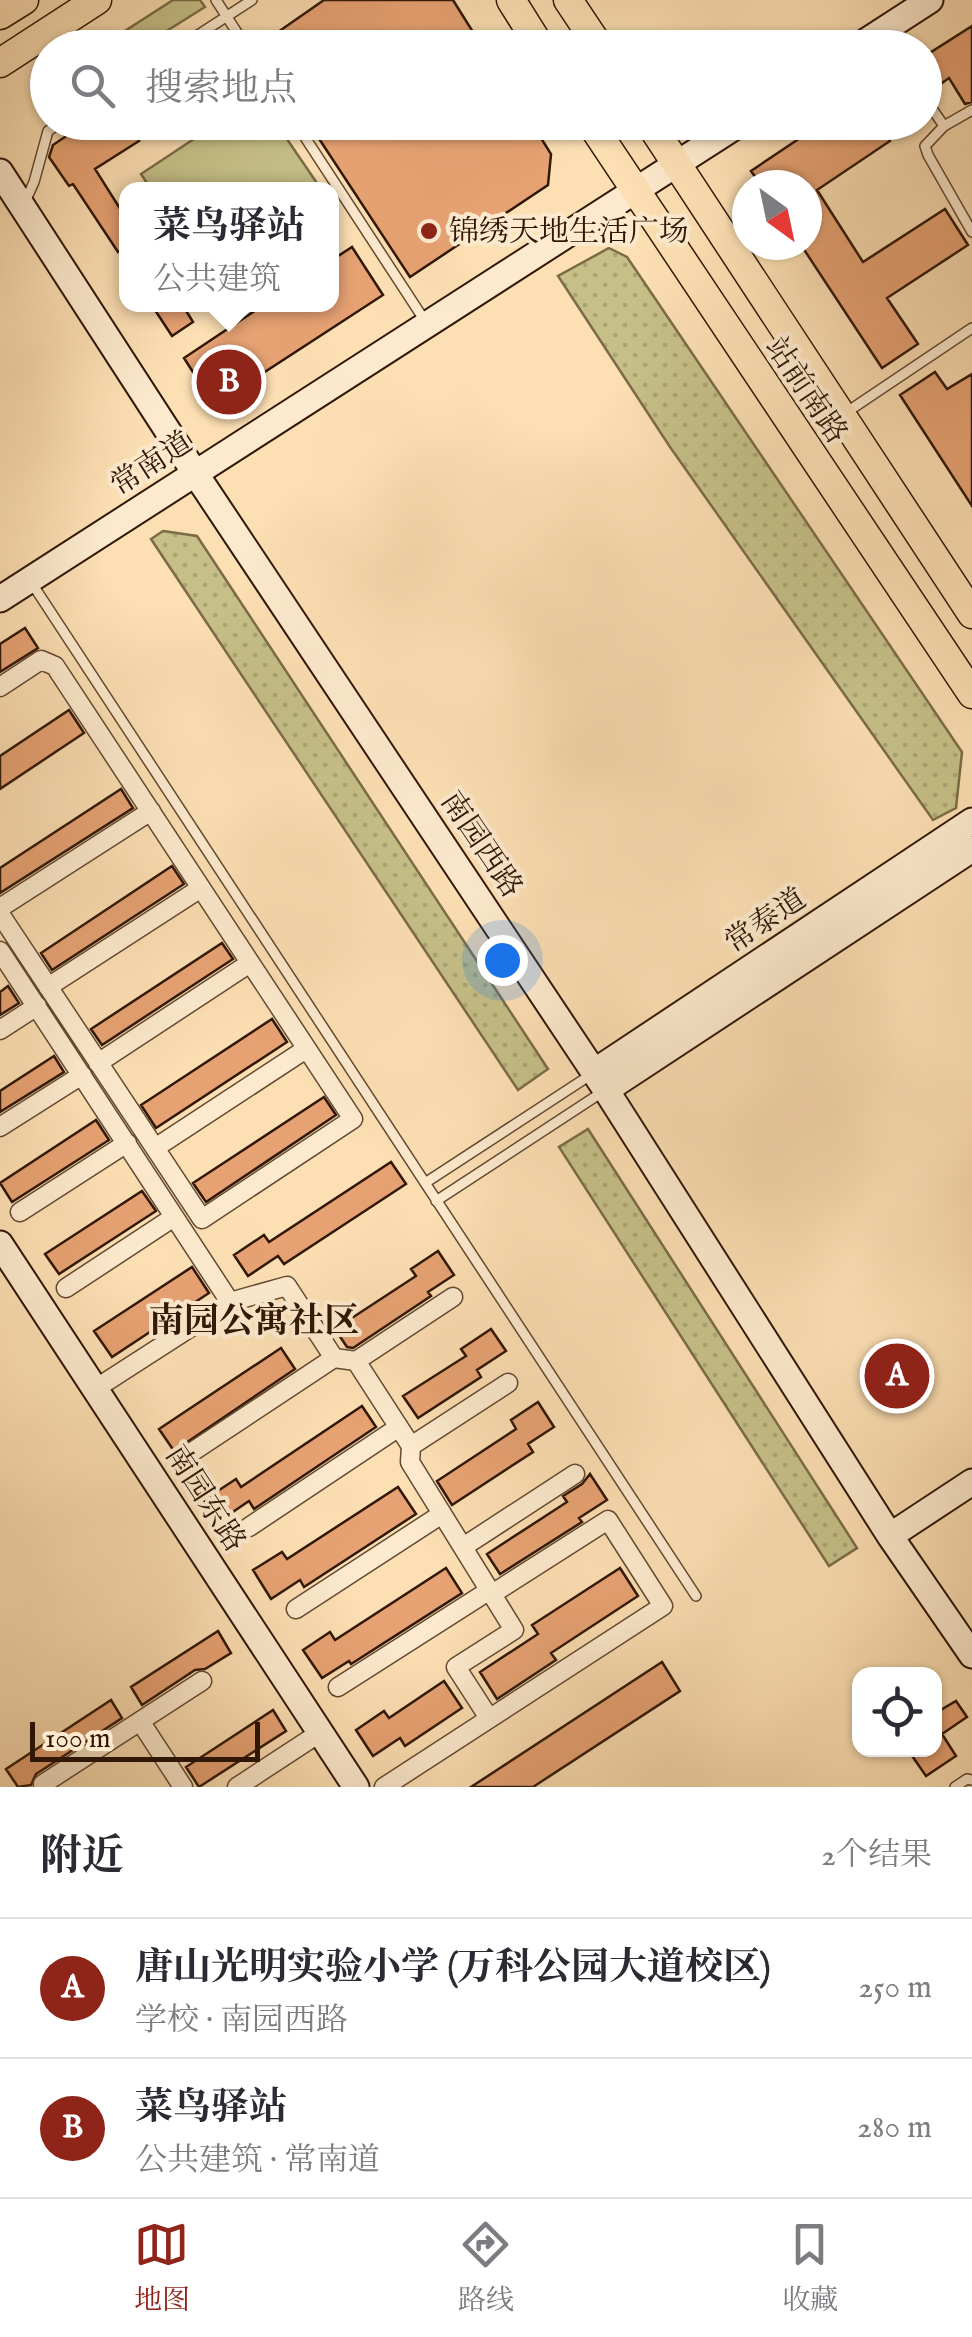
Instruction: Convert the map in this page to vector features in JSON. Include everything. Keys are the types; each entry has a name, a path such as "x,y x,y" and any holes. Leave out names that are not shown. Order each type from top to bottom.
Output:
{"main road":[{"path":"0,16 24,0"},
{"path":"52,30 97,0"},
{"path":"510,0 529,30"},
{"path":"568,0 588,30"},
{"path":"0,64 30,44"},
{"name":"站前南路","path":"601,140 972,694"},
{"name":"站前南路","path":"662,140 972,614"}],"street":[{"path":"897,30 930,0"},
{"name":"常南道","path":"0,598 714,140"},
{"name":"南园西路","path":"0,172 195,473 600,1081 890,1536 972,1655"},
{"path":"0,687 41,660 55,666 250,963 352,1120 202,1219 0,911 150,811"},
{"name":"常泰道","path":"600,1081 972,821"},
{"name":"常泰道","path":"600,1081 972,849"},
{"path":"48,986 200,888"},
{"path":"0,951 230,1302"},
{"path":"98,1063 250,963"},
{"path":"0,1030 37,1006"},
{"path":"155,1148 306,1049"},
{"path":"0,1127 82,1075"},
{"path":"20,1212 126,1143"},
{"path":"66,1288 174,1216"},
{"name":"南园东路","path":"0,1244 356,1787"},
{"path":"96,1388 230,1302 287,1286 334,1358"},
{"path":"192,1452 334,1358 356,1361 452,1298"},
{"path":"356,1361 411,1446 410,1462 514,1630 456,1667 489,1718"},
{"path":"411,1446 508,1383"},
{"path":"249,1528 399,1427"},
{"path":"463,1547 575,1474"},
{"path":"890,1536 972,1482"},
{"path":"296,1608 442,1514"},
{"path":"338,1687 608,1520 663,1606 384,1787"},
{"path":"42,1784 202,1681"},
{"path":"140,1721 184,1787"},
{"path":"238,1787 320,1732"}],"lane":[{"path":"216,0 235,30"},
{"path":"205,30 252,0"},
{"path":"942,123 944,126 972,110"},
{"path":"23,207 45,140"},
{"path":"308,140 335,182"},
{"path":"931,140 926,146 972,232"},
{"path":"339,188 428,325"},
{"path":"842,415 972,328"},
{"path":"29,580 696,1596"},
{"path":"425,1183 600,1081"},
{"path":"436,1200 600,1081"},
{"path":"955,1787 972,1780"}],"shaded area":[{"path":"173,0 200,0 205,7 168,30 126,30"},
{"path":"192,140 288,140 316,182 146,182 141,174"},
{"path":"609,248 627,257 962,752 956,808 933,820 670,447 558,276"},
{"path":"163,531 197,536 548,1069 518,1090 151,539"},
{"path":"588,1129 857,1548 829,1566 559,1147"}],"building":[{"path":"324,0 453,0 472,30 281,30"},
{"path":"972,26 972,102 965,104 949,78 942,83 942,45"},
{"path":"60,140 139,141 95,169 119,207 118,252 73,184 69,186 49,157 53,145"},
{"name":"锦绣天地生活广场","path":"320,140 542,140 551,154 548,185 410,277"},
{"path":"797,140 890,141 822,187 822,170 752,170"},
{"path":"822,198 863,262 945,209 968,245 887,298 918,344 882,368 811,260 822,260"},
{"path":"352,247 383,295 225,398 205,391 184,358 253,312 339,312 339,255"},
{"path":"156,312 187,312 193,322 172,336"},
{"path":"935,372 947,389 972,374 972,506 900,395"},
{"path":"25,628 38,648 0,672 0,644"},
{"path":"69,710 84,733 0,789 0,756"},
{"path":"121,789 133,808 0,893 0,868"},
{"path":"172,866 184,884 52,970 41,953"},
{"path":"222,943 233,959 102,1045 91,1029"},
{"path":"8,986 19,1003 0,1015 0,992"},
{"path":"272,1019 287,1042 156,1128 141,1105"},
{"path":"54,1056 64,1072 0,1112 0,1091"},
{"path":"324,1097 336,1115 206,1202 193,1183"},
{"path":"96,1120 109,1140 12,1202 0,1183"},
{"path":"391,1162 406,1184 284,1264 278,1256 248,1276 234,1255 264,1235 269,1242"},
{"path":"142,1191 156,1211 59,1274 45,1254"},
{"path":"438,1251 454,1275 428,1292 431,1296 353,1348 347,1347 335,1329 416,1276 411,1269"},
{"path":"192,1267 209,1293 112,1357 94,1331"},
{"path":"491,1329 506,1351 477,1370 481,1377 418,1418 403,1396 466,1356 461,1349"},
{"path":"281,1348 295,1369 174,1451 159,1429"},
{"path":"538,1402 554,1427 528,1444 533,1452 452,1505 437,1481 516,1429 511,1420"},
{"path":"362,1406 376,1427 254,1509 249,1501 218,1522 204,1500 236,1479 241,1487"},
{"path":"590,1474 607,1500 579,1518 582,1522 500,1574 487,1554 567,1502 563,1496"},
{"path":"398,1487 416,1514 304,1587 300,1580 271,1599 253,1570 282,1552 287,1559"},
{"path":"446,1568 462,1593 351,1664 349,1661 322,1678 303,1650 330,1632 335,1640"},
{"path":"620,1568 638,1596 551,1653 556,1660 497,1699 480,1672 538,1634 532,1625"},
{"path":"218,1631 231,1653 205,1669 195,1670 142,1705 131,1687"},
{"path":"662,1662 680,1691 533,1787 471,1787"},
{"path":"444,1681 462,1708 405,1746 400,1738 373,1756 356,1730 384,1711 389,1718"},
{"path":"111,1700 122,1718 36,1774 31,1785 18,1787 6,1769"},
{"path":"956,1701 967,1717 942,1734 942,1709"},
{"path":"273,1710 286,1731 199,1787 186,1767"},
{"path":"942,1734 956,1756 926,1776 913,1757 942,1757"}],"place":[{"name":"锦绣天地生活广场","path":"429,231"},
{"name":"菜鸟驿站","path":"229,382"},
{"name":"唐山光明实验小学 (万科公园大道校区)","path":"897,1376"}],"district":[{"name":"南园公寓社区","path":"254,1320"}]}
